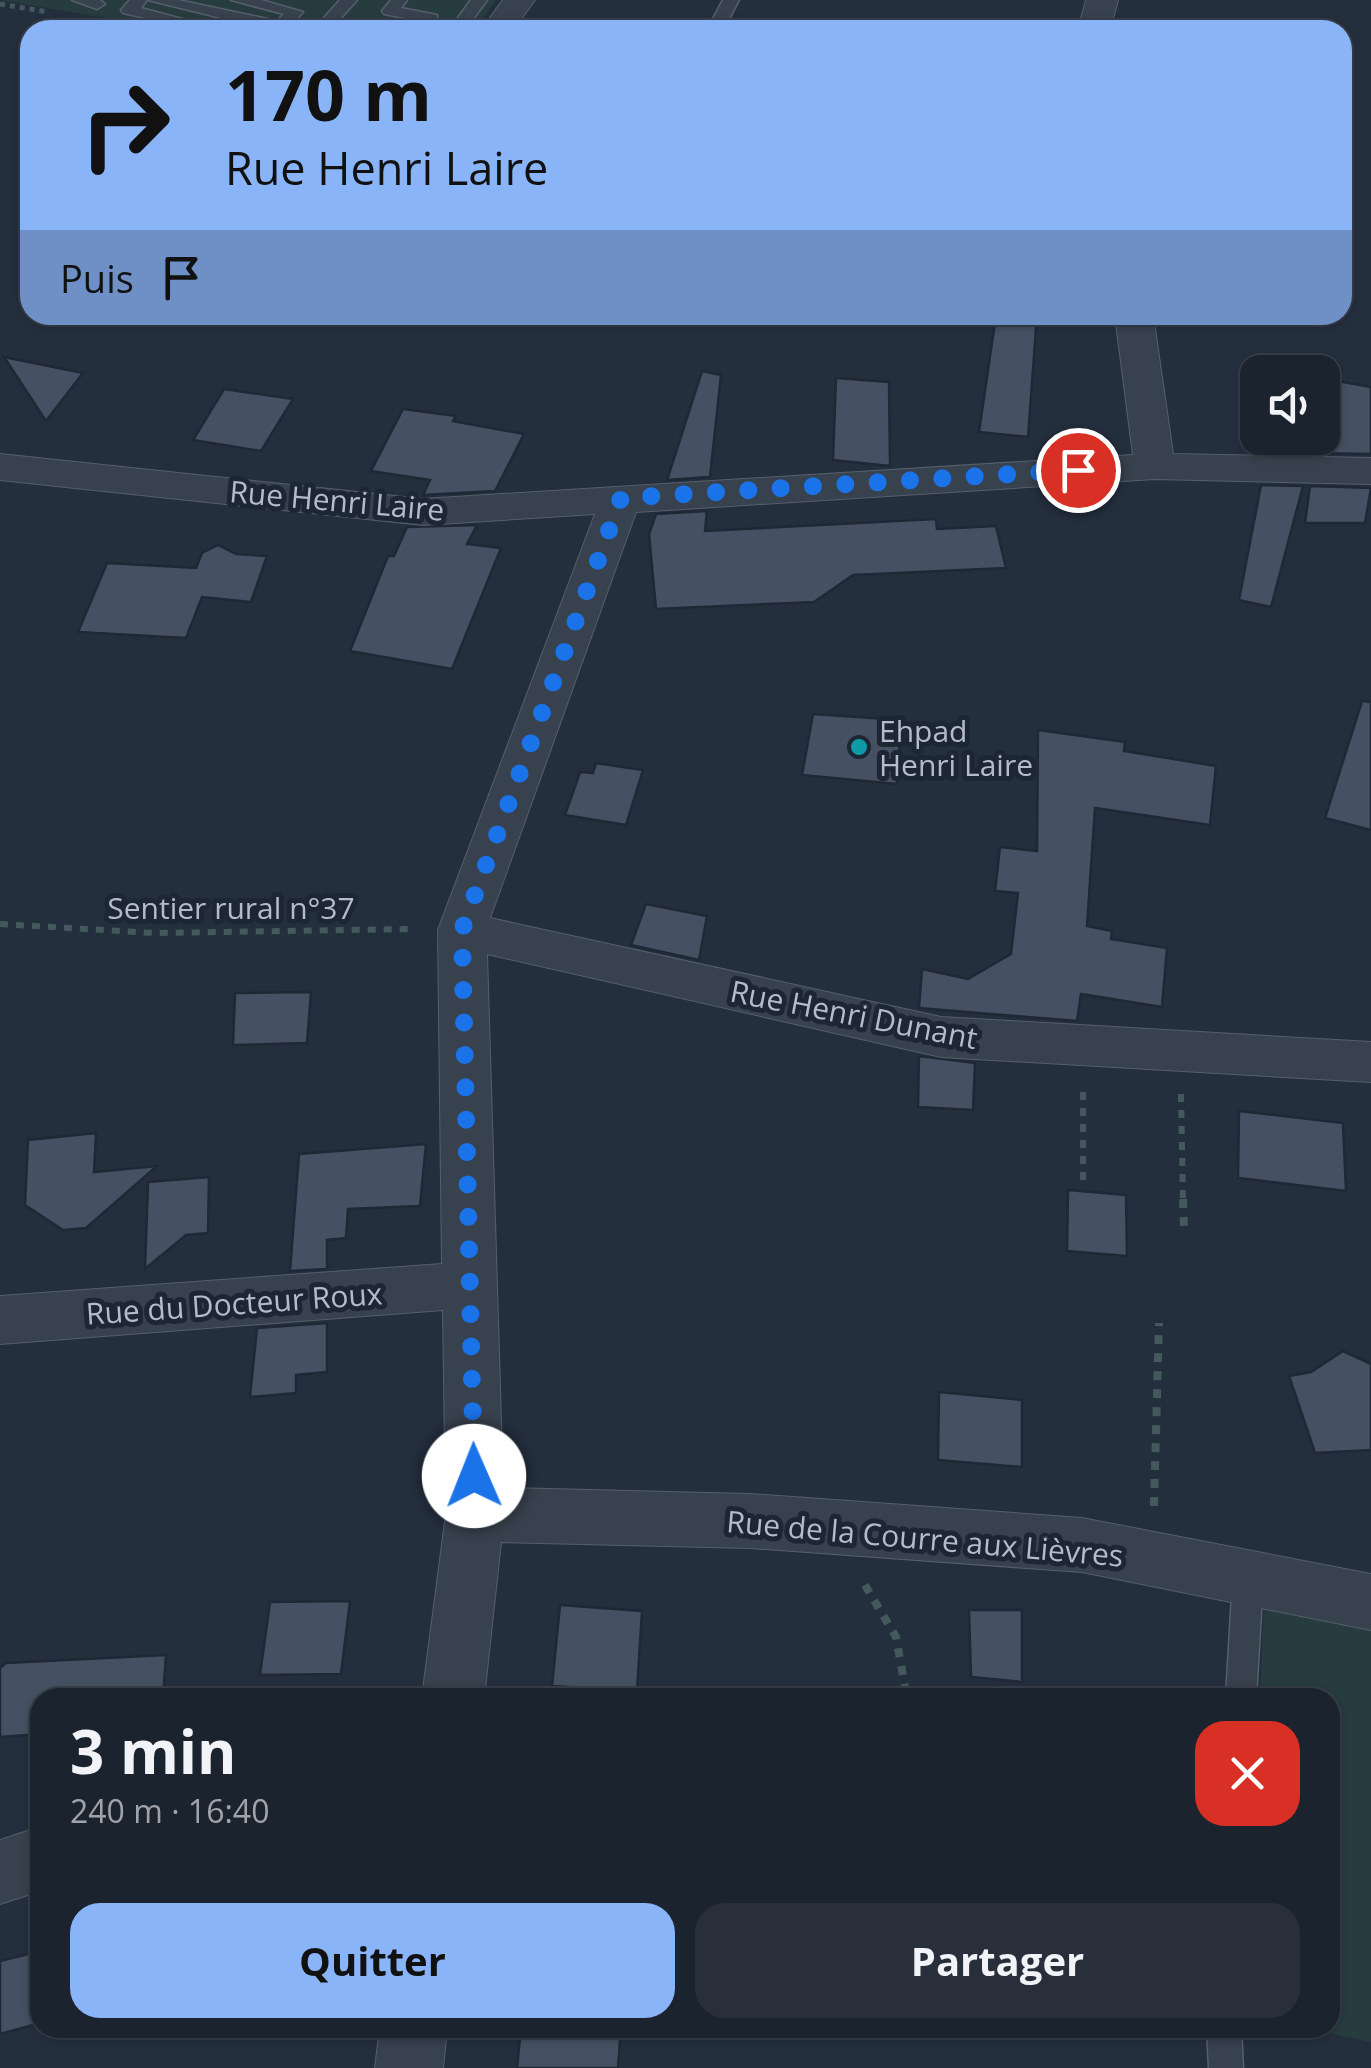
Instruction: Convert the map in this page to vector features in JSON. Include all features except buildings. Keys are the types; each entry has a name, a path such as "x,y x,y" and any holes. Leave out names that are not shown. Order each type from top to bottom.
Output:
{"street":[{"path":"1135,325 1154,466"},
{"name":"Rue Henri Laire","path":"0,467 423,512 1154,466 1371,471"},
{"path":"454,1688 474,1514 462,930 621,498"},
{"name":"Rue Henri Dunant","path":"462,930 941,1037 1371,1062"},
{"name":"Rue du Docteur Roux","path":"0,1320 468,1286"},
{"name":"Rue de la Courre aux Lièvres","path":"474,1514 826,1526 1082,1545 1371,1602"},
{"path":"0,1872 30,1862"},
{"path":"409,2068 413,2038"}],"lane":[{"path":"139,0 129,10 192,20"},
{"path":"156,0 210,20"},
{"path":"227,20 243,0 295,12 287,20"},
{"path":"399,0 390,11 422,20"},
{"path":"412,15 424,0"},
{"path":"1242,1688 1248,1578"},
{"path":"1224,2038 1226,2068"}],"path":[{"name":"Sentier rural n°37","path":"0,924 188,934 236,929 462,930"},
{"path":"1083,1185 1084,1048"},
{"path":"1181,1052 1184,1228"},
{"path":"1151,1559 1160,1322"},
{"path":"826,1526 894,1628 906,1662 907,1688"}],"green space":[{"path":"0,0 496,0 482,20 118,20"},
{"path":"1264,1607 1371,1630 1371,2042 1340,2035 1340,1688 1260,1688"}],"place":[{"name":"Ehpad Henri Laire","path":"859,747"}],"route":[{"path":"474,1476 462,930 621,498 1078,470"}]}
